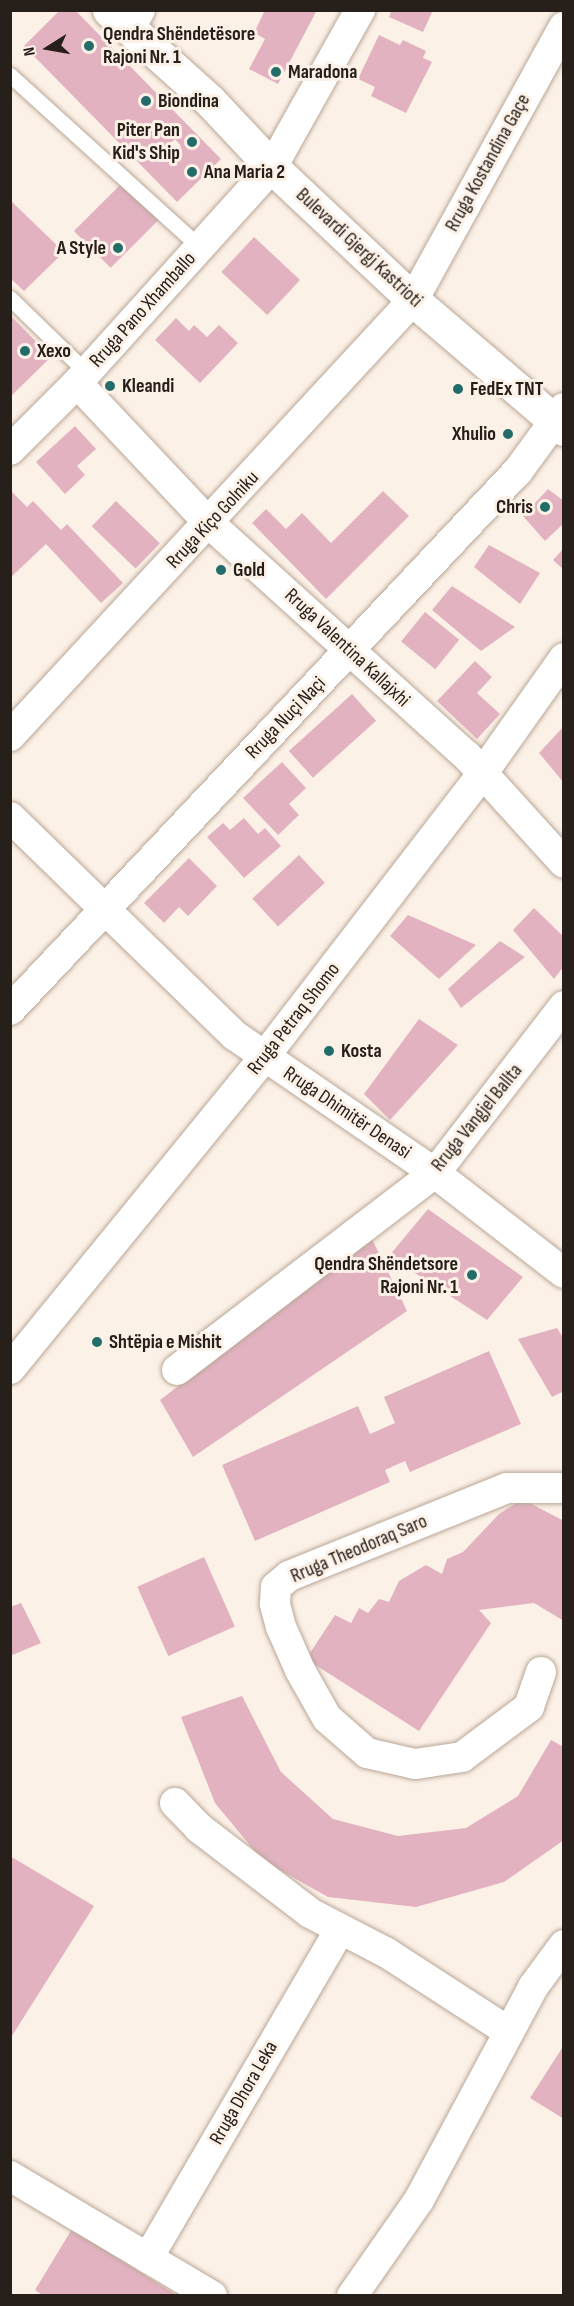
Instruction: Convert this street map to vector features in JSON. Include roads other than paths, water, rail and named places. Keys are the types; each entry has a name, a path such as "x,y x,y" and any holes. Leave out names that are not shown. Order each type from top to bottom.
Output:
{"main road":[{"name":"Bulevardi Gjergj Kastrioti","path":"126,17 272,167 413,300 561,419"}],"street":[{"name":"Rruga Pano Xhamballo","path":"10,450 82,378 272,167 360,10"},
{"name":"Rruga Kostandina Gaçe","path":"413,300 564,27"},
{"name":"Rruga Kiço Golniku","path":"10,736 210,524 413,300"},
{"name":"Rruga Valentina Kallajxhi","path":"82,378 210,524 467,756 564,863"},
{"name":"Rruga Nuçi Naçi","path":"10,1010 352,650 518,471 561,419"},
{"name":"Rruga Petraq Shomo","path":"10,1369 265,1056 482,774 564,658"},
{"name":"Rruga Dhimitër Denasi","path":"10,818 234,1035 435,1173 564,1273"},
{"name":"Rruga Vangjel Ballta","path":"177,1370 435,1173 564,1006"},
{"name":"Rruga Theodoraq Saro","path":"541,1672 529,1707 462,1757 415,1764 367,1753 327,1718 300,1670 281,1627 275,1604 276,1587 289,1576 507,1488 564,1488"},
{"path":"175,1803 217,1842 310,1913 387,1953 509,2032"},
{"name":"Rruga Dhora Leka","path":"148,2258 340,1929"},
{"path":"352,2295 418,2200 533,1987 564,1945"},
{"path":"10,2176 212,2295"}],"lane":[{"path":"10,75 200,247"},
{"path":"10,298 82,378"}],"place":[{"name":"Qendra Shëndetësore Rajoni Nr. 1","path":"89,46"},
{"name":"Maradona","path":"276,72"},
{"name":"Biondina","path":"146,101"},
{"name":"Piter Pan Kid's Ship","path":"192,142"},
{"name":"Ana Maria 2","path":"192,172"},
{"name":"A Style","path":"118,248"},
{"name":"Xexo","path":"25,351"},
{"name":"Kleandi","path":"110,386"},
{"name":"FedEx TNT","path":"458,389"},
{"name":"Xhulio","path":"508,434"},
{"name":"Chris","path":"545,507"},
{"name":"Gold","path":"221,570"},
{"name":"Kosta","path":"329,1051"},
{"name":"Qendra Shëndetsore Rajoni Nr. 1","path":"472,1275"},
{"name":"Shtëpia e Mishit","path":"97,1342"}]}
